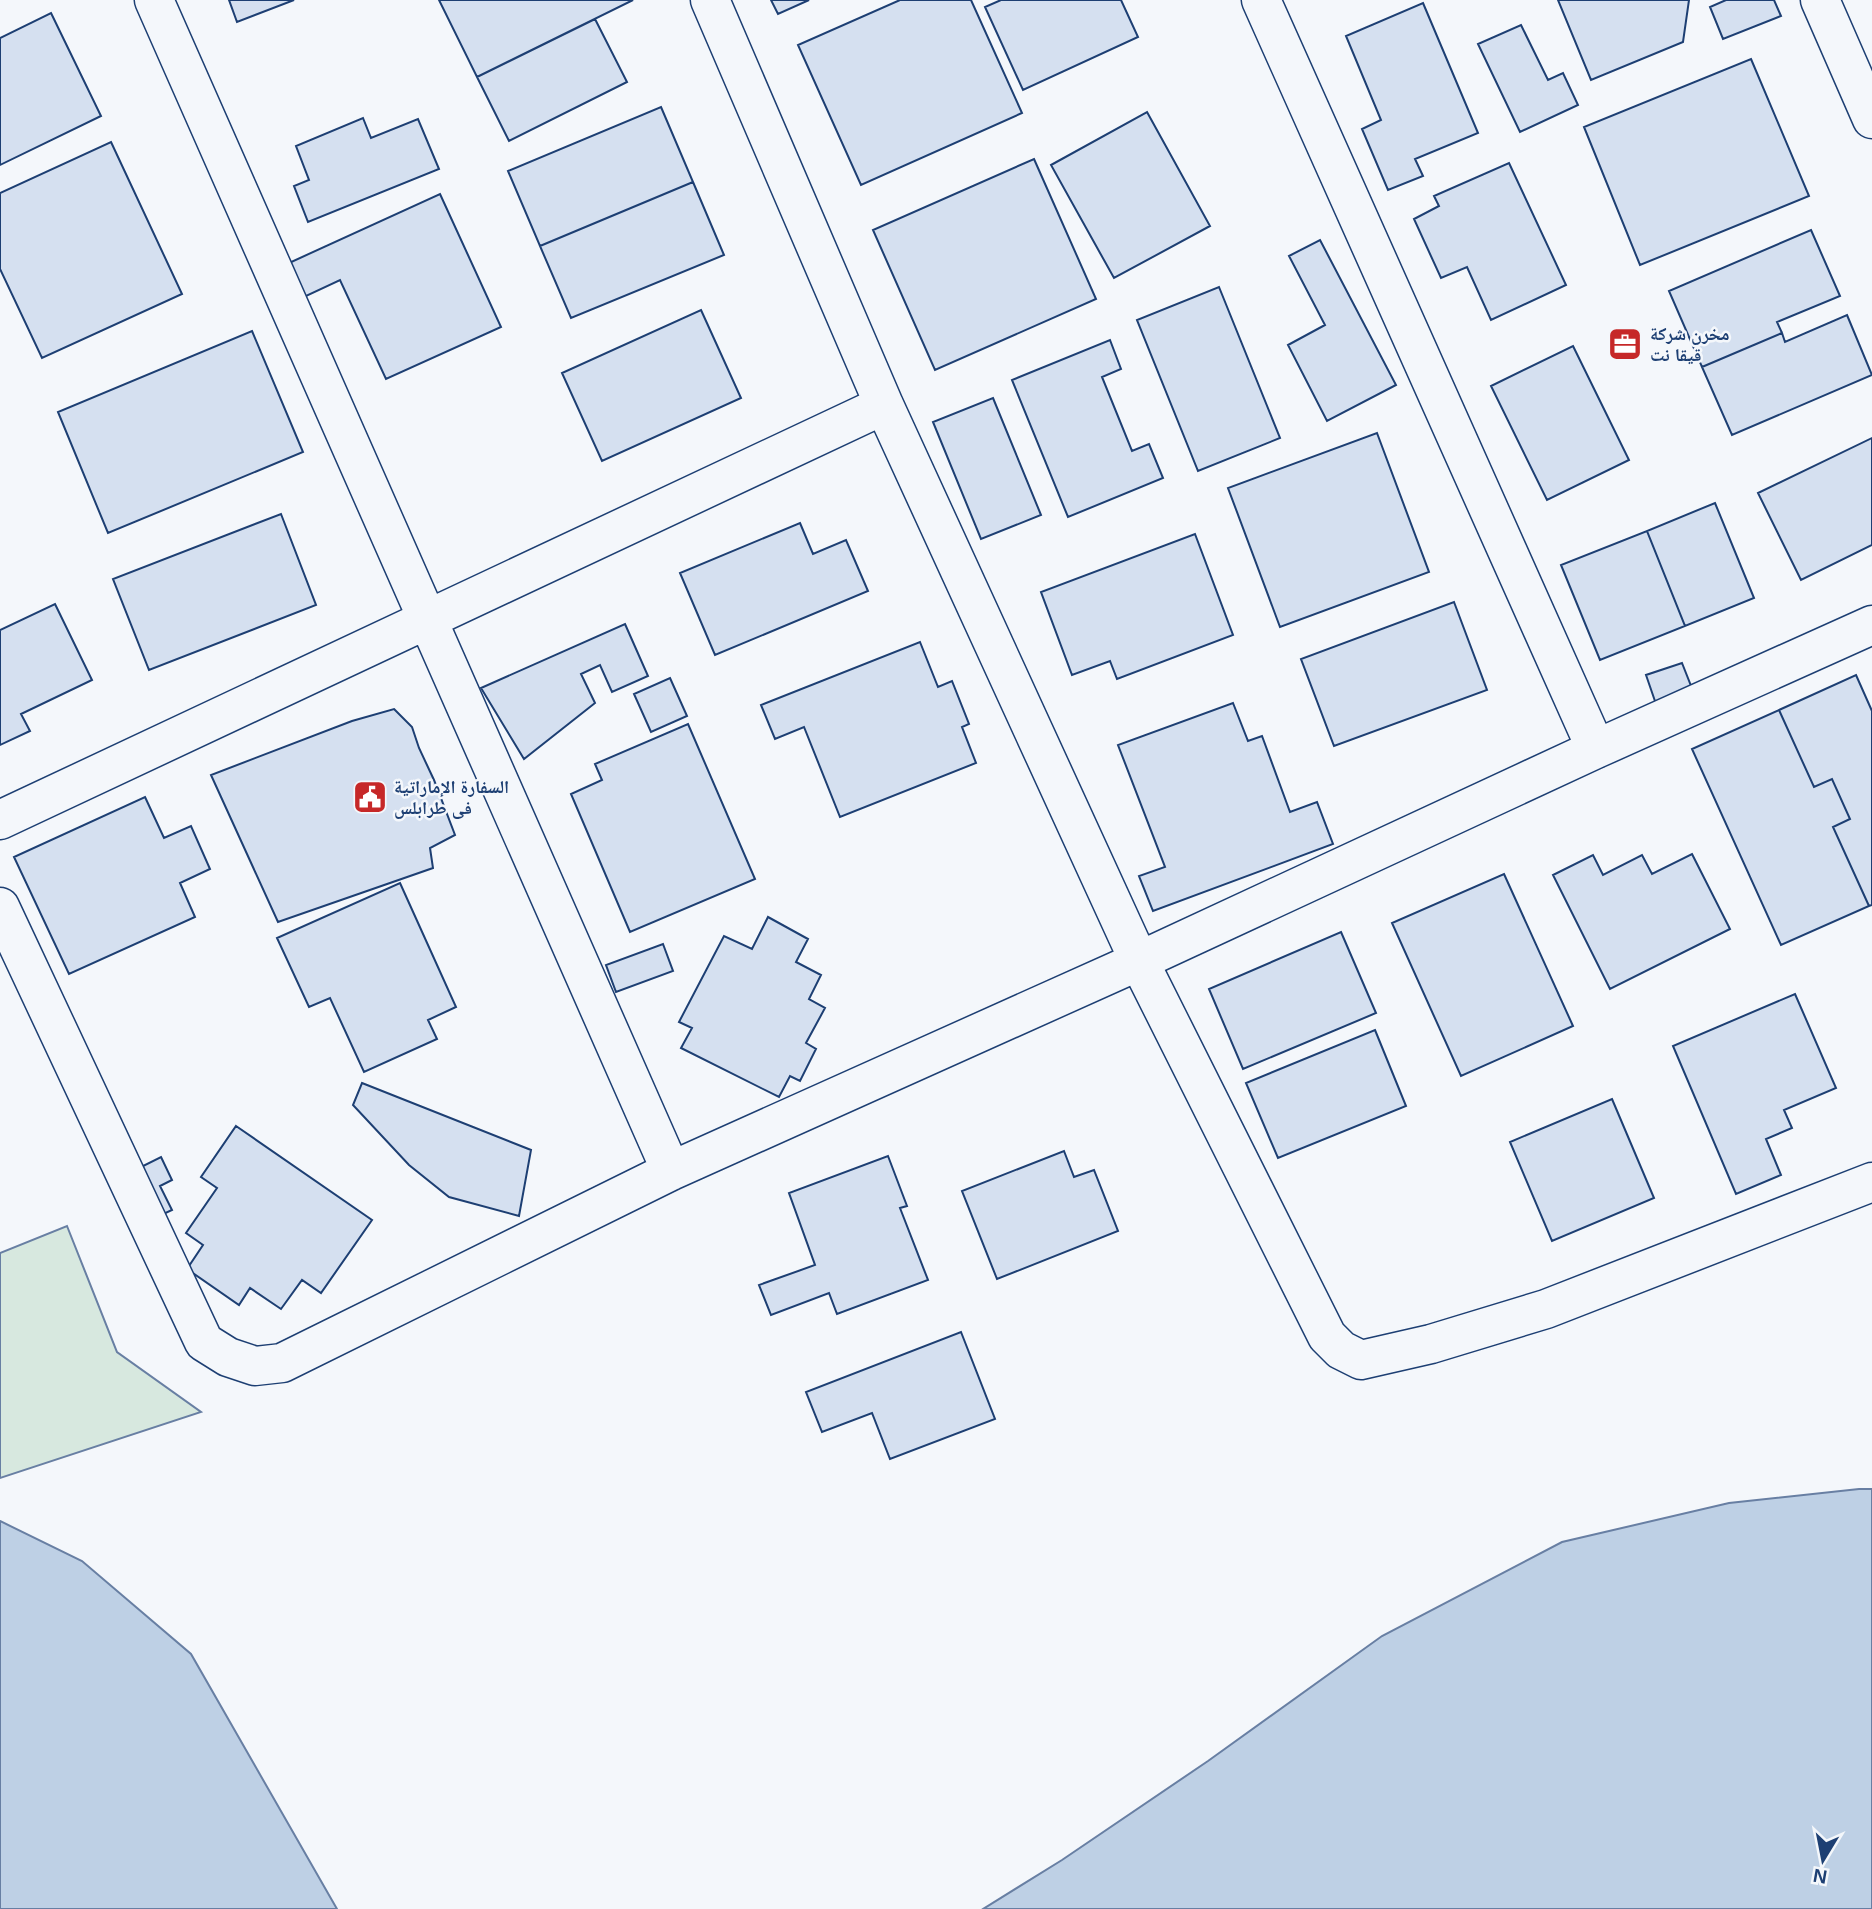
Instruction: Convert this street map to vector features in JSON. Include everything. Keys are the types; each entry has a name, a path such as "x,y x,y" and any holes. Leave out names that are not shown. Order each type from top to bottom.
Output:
{"street":[{"path":"154,0 671,1171"},
{"path":"710,0 884,405 1139,961 1327,1336 1341,1350 1361,1360 1431,1344 1546,1308 1872,1182"},
{"path":"1261,0 1596,749"},
{"path":"1820,0 1872,119"},
{"path":"0,820 884,405"},
{"path":"0,907 204,1342 229,1357 255,1366 282,1363 671,1171 1139,961 1596,749 1872,625"}],"shaded area":[{"path":"67,1226 117,1352 201,1412 0,1478 0,1253"}],"water":[{"path":"1872,1489 1872,1909 983,1909 1062,1860 1208,1761 1382,1636 1562,1542 1729,1503"},
{"path":"0,1521 82,1561 191,1654 337,1909 0,1909"}],"building":[{"path":"229,0 294,0 237,22"},
{"path":"439,0 633,0 477,77"},
{"path":"771,0 809,0 778,14"},
{"path":"900,0 971,0 1022,113 861,185 798,45"},
{"path":"1001,0 1121,0 1138,37 1023,90 985,7"},
{"path":"1558,0 1689,0 1683,42 1591,80"},
{"path":"1726,0 1774,0 1781,16 1723,39 1710,7"},
{"path":"1423,3 1478,133 1415,159 1423,176 1388,190 1362,129 1381,120 1346,36"},
{"path":"51,13 101,116 0,165 0,38"},
{"path":"595,19 627,82 509,141 477,77"},
{"path":"1521,25 1548,80 1563,73 1578,105 1520,132 1478,44"},
{"path":"1751,59 1809,196 1640,265 1584,127"},
{"path":"661,107 693,182 540,246 508,171"},
{"path":"1147,112 1210,226 1114,278 1051,165"},
{"path":"363,118 371,138 418,119 439,169 308,222 294,186 309,180 296,146"},
{"path":"111,142 182,294 42,358 0,269 0,193"},
{"path":"1034,159 1096,299 935,370 873,230"},
{"path":"1509,163 1566,285 1491,320 1467,267 1441,278 1414,219 1439,206 1434,196"},
{"path":"693,182 724,255 571,318 540,246"},
{"path":"440,194 501,327 386,379 340,280 304,297 289,263"},
{"path":"1811,230 1840,296 1777,322 1782,333 1702,367 1669,291"},
{"path":"1320,240 1396,385 1327,421 1288,345 1325,325 1289,256"},
{"path":"1219,287 1280,438 1198,471 1137,320"},
{"path":"701,310 741,398 602,461 562,373"},
{"path":"1847,315 1872,375 1732,435 1702,367 1782,333 1785,342"},
{"path":"252,331 303,452 108,533 58,412"},
{"path":"1110,340 1121,369 1102,377 1132,451 1149,444 1163,478 1068,517 1012,380"},
{"path":"1573,346 1629,460 1547,500 1491,386"},
{"path":"993,398 1041,515 981,539 933,422"},
{"path":"1377,433 1429,572 1280,627 1228,488"},
{"path":"1872,438 1872,545 1801,580 1758,493"},
{"path":"1715,503 1754,598 1685,626 1647,531"},
{"path":"281,514 316,605 149,670 113,579"},
{"path":"800,523 813,554 846,540 868,591 715,655 680,573"},
{"path":"1647,531 1685,626 1600,660 1561,565"},
{"path":"1195,534 1233,635 1117,679 1110,661 1072,675 1041,592"},
{"path":"1454,602 1487,690 1334,746 1301,659"},
{"path":"55,604 92,680 21,714 30,731 0,745 0,630"},
{"path":"625,624 648,676 612,692 600,665 581,674 595,703 524,759 481,688"},
{"path":"920,642 938,687 952,681 969,724 962,727 976,763 840,817 804,727 775,739 761,705"},
{"path":"1682,663 1693,691 1656,704 1646,675"},
{"path":"1856,675 1872,711 1872,905 1869,906 1833,827 1850,819 1832,779 1814,787 1779,710"},
{"path":"670,678 687,716 651,732 634,694"},
{"path":"1233,703 1248,741 1262,736 1290,812 1317,802 1333,844 1153,911 1139,876 1165,867 1118,745"},
{"path":"394,709 412,727 455,835 430,848 433,868 278,922 211,775 352,721"},
{"path":"1779,710 1814,787 1832,779 1850,819 1833,827 1869,906 1781,945 1692,749"},
{"path":"688,724 755,879 630,932 571,794 602,780 595,764"},
{"path":"145,797 164,838 191,826 210,869 180,883 195,917 69,974 14,857"},
{"path":"1692,854 1730,929 1610,989 1553,875 1593,855 1603,875 1642,855 1652,874"},
{"path":"1504,874 1573,1026 1461,1076 1392,923"},
{"path":"400,883 456,1007 428,1020 437,1039 364,1072 330,998 309,1007 277,938"},
{"path":"768,917 808,939 796,962 821,975 809,999 825,1008 806,1043 816,1049 800,1081 790,1076 779,1097 681,1048 692,1028 679,1022 724,936 752,949"},
{"path":"1341,932 1376,1013 1243,1069 1209,989"},
{"path":"663,944 673,971 616,992 606,965"},
{"path":"1795,994 1836,1088 1784,1110 1792,1128 1766,1139 1781,1175 1736,1194 1673,1046"},
{"path":"1375,1030 1406,1106 1278,1158 1246,1083"},
{"path":"362,1083 531,1150 519,1216 449,1197 409,1165 353,1105"},
{"path":"1612,1099 1654,1198 1552,1241 1510,1142"},
{"path":"236,1126 372,1220 321,1293 302,1280 281,1309 250,1288 239,1305 187,1269 203,1245 186,1233 217,1188 201,1177"},
{"path":"1064,1151 1074,1177 1094,1170 1118,1231 997,1279 962,1191"},
{"path":"888,1156 907,1206 900,1208 928,1280 837,1314 829,1293 771,1315 759,1285 815,1265 789,1193"},
{"path":"161,1157 172,1180 160,1186 172,1210 157,1217 133,1171"},
{"path":"961,1332 995,1419 890,1459 872,1413 822,1432 806,1392"}],"place":[{"name":"مخرن شركة قيقا نت","path":"1625,344"},
{"name":"السفارة الإماراتية فى طرابلس","path":"370,797"}]}
